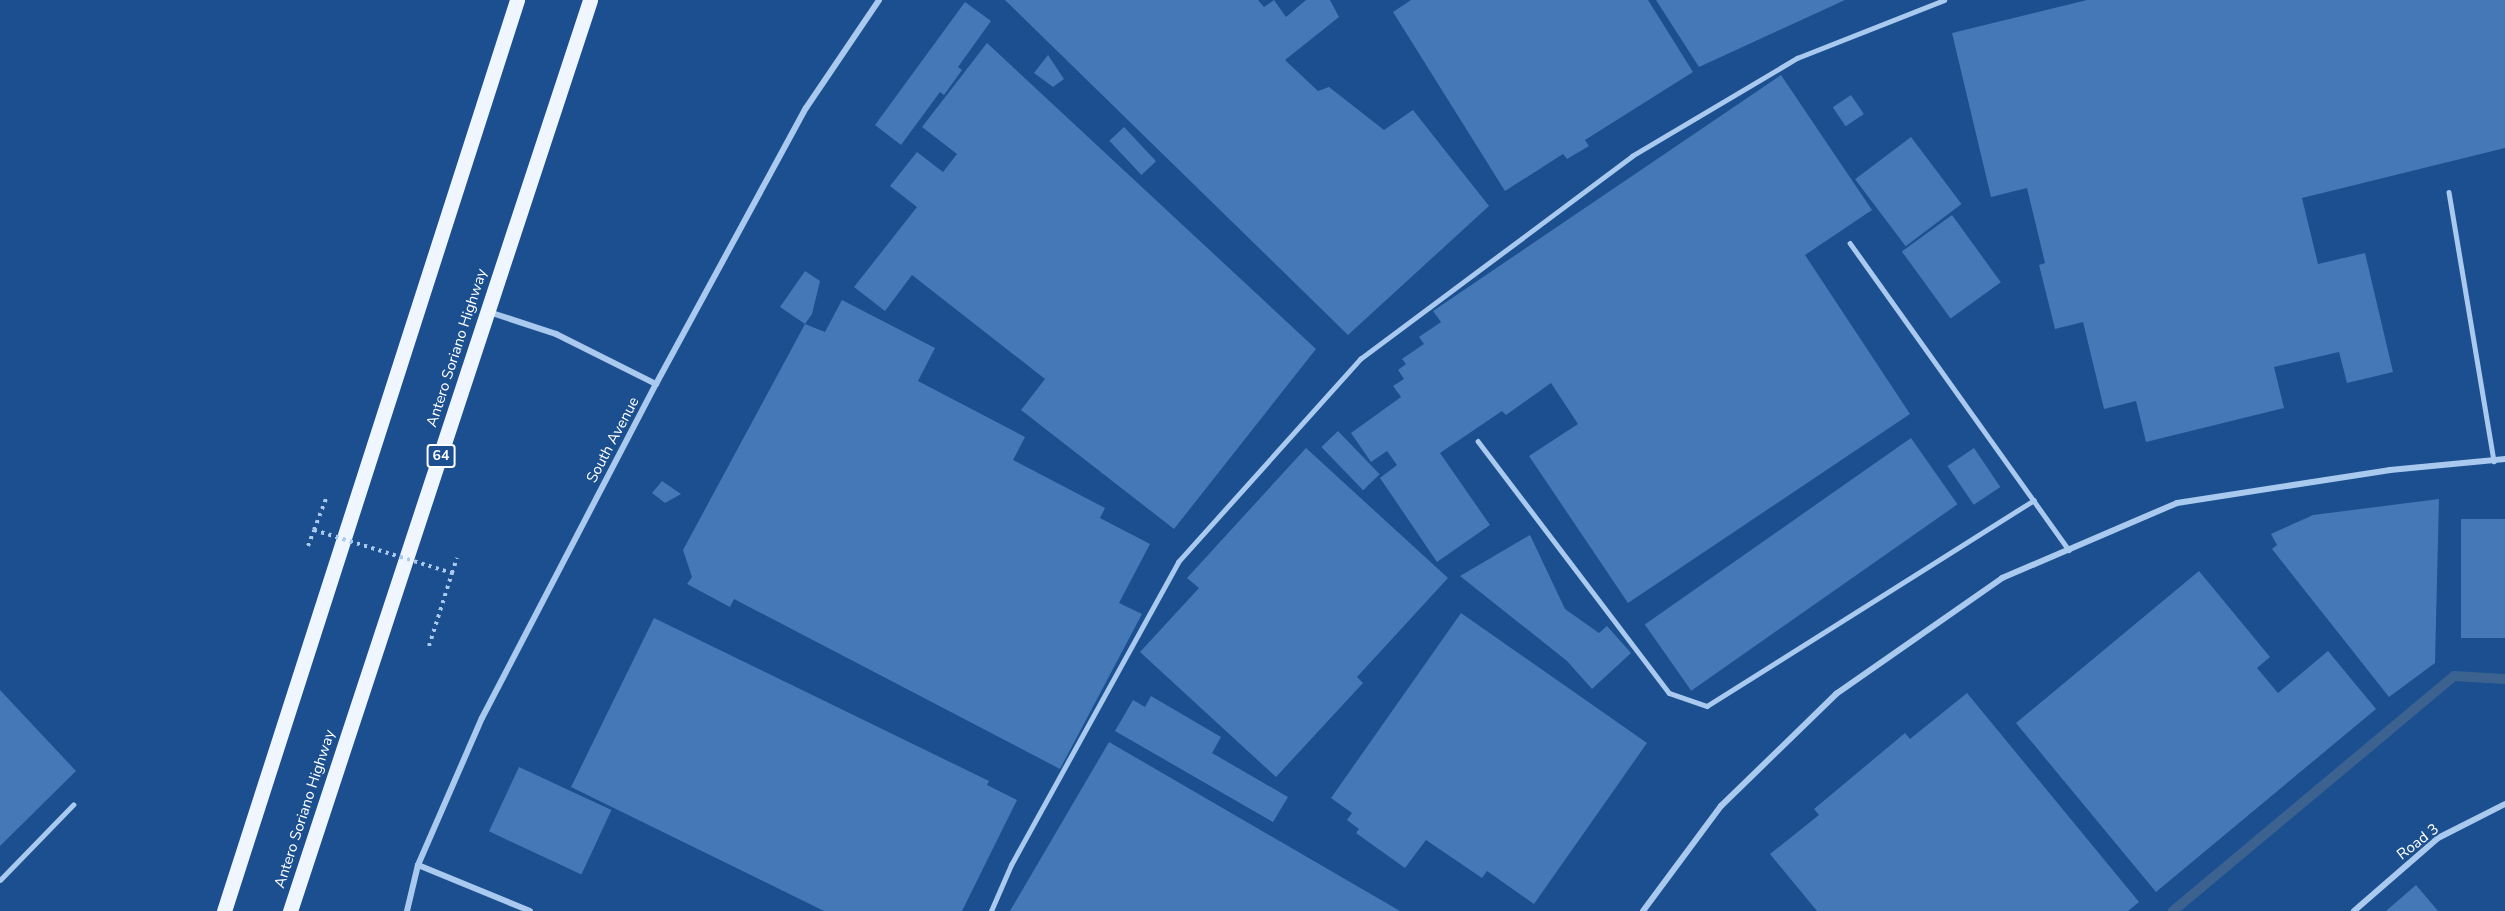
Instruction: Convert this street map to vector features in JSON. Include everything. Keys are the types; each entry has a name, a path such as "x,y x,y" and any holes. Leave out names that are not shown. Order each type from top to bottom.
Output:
{"main road":[{"path":"224,911 517,0"},
{"name":"Antero Soriano Highway","path":"290,911 590,0"}],"street":[{"name":"South Avenue","path":"407,911 418,865 482,718 656,384 806,108 879,0"},
{"path":"488,312 556,334 656,384"},
{"path":"1643,911 1721,806 1836,694 2002,578 2177,503 2390,470 2505,459"},
{"name":"Road 3","path":"2354,911 2438,838 2505,804"},
{"path":"418,865 530,911"}],"lane":[{"path":"991,911 1011,865 1178,562 1360,359 1632,156 1797,58 1944,0"},
{"path":"2449,192 2494,461"},
{"path":"1850,243 2069,550"},
{"path":"1478,441 1669,693 1707,706 2034,500"},
{"path":"0,880 73,805"}],"path":[{"path":"308,546 314,529 452,574"},
{"path":"429,646 458,558"}],"building":[{"path":"1005,0 1258,0 1264,7 1274,0 1286,17 1306,0 1330,0 1339,17 1285,60 1318,91 1329,87 1384,130 1413,110 1489,206 1348,335"},
{"path":"1411,0 1648,0 1693,72 1585,140 1589,146 1567,159 1563,154 1505,191 1393,12"},
{"path":"1656,0 1845,0 1699,67"},
{"path":"2087,0 2505,0 2505,148 2302,198 2318,264 2365,253 2393,372 2347,383 2339,352 2274,367 2284,408 2146,442 2136,401 2104,409 2083,322 2055,329 2039,265 2045,263 2027,188 1991,197 1952,33"},
{"path":"965,2 991,21 958,67 962,70 944,95 940,92 901,145 875,125"},
{"path":"987,43 1316,349 1174,529 1021,410 1045,379 912,275 885,311 854,287 917,207 890,186 917,152 943,172 957,154 922,127"},
{"path":"1048,55 1064,79 1053,87 1034,73"},
{"path":"1781,75 1872,210 1805,255 1910,414 1628,603 1529,456 1578,424 1551,383 1506,415 1502,411 1440,453 1490,525 1437,562 1380,478 1397,465 1387,451 1371,462 1351,433 1401,397 1393,386 1404,379 1398,370 1406,364 1402,359 1424,344 1419,337 1441,322 1433,311"},
{"path":"1851,95 1864,114 1846,126 1833,107"},
{"path":"1124,127 1156,161 1141,175 1109,141"},
{"path":"1911,137 1962,204 1906,246 1855,179"},
{"path":"1952,215 2001,282 1951,319 1902,251"},
{"path":"805,271 820,281 812,314 805,324 780,307"},
{"path":"842,300 935,348 918,381 1025,437 1013,460 1105,508 1100,518 1150,544 1119,603 1142,614 1060,769 734,599 730,607 687,584 692,577 683,550 805,324 825,332"},
{"path":"1338,431 1380,474 1363,490 1321,447"},
{"path":"1911,438 1957,504 1691,691 1645,624"},
{"path":"1306,448 1448,578 1357,677 1363,683 1276,777 1140,652 1199,588 1187,578"},
{"path":"1974,448 2000,487 1974,505 1947,466"},
{"path":"662,481 681,494 665,503 652,493"},
{"path":"2439,499 2435,663 2389,697 2272,549 2277,545 2271,534 2313,515"},
{"path":"2461,519 2505,519 2505,638 2461,638"},
{"path":"1530,535 1565,609 1599,633 1607,626 1631,653 1592,689 1567,661 1460,576"},
{"path":"2199,571 2270,657 2257,668 2278,693 2328,651 2376,709 2156,892 2016,723"},
{"path":"1461,613 1647,743 1534,904 1487,871 1482,878 1426,840 1405,868 1356,833 1359,829 1347,820 1352,813 1331,798"},
{"path":"654,618 989,781 987,785 1017,800 962,911 824,911 571,787"},
{"path":"0,690 76,771 0,846"},
{"path":"1967,693 2139,902 2128,911 1817,911 1770,854 1819,815 1814,809 1905,733 1910,739"},
{"path":"1151,696 1221,737 1212,753 1288,797 1273,822 1115,731 1133,700 1145,707"},
{"path":"1109,742 1400,911 1010,911"},
{"path":"519,767 611,810 581,874 489,831"},
{"path":"2416,885 2438,911 2386,911"}],"waterway":[{"path":"2173,911 2454,676 2505,679"}]}
